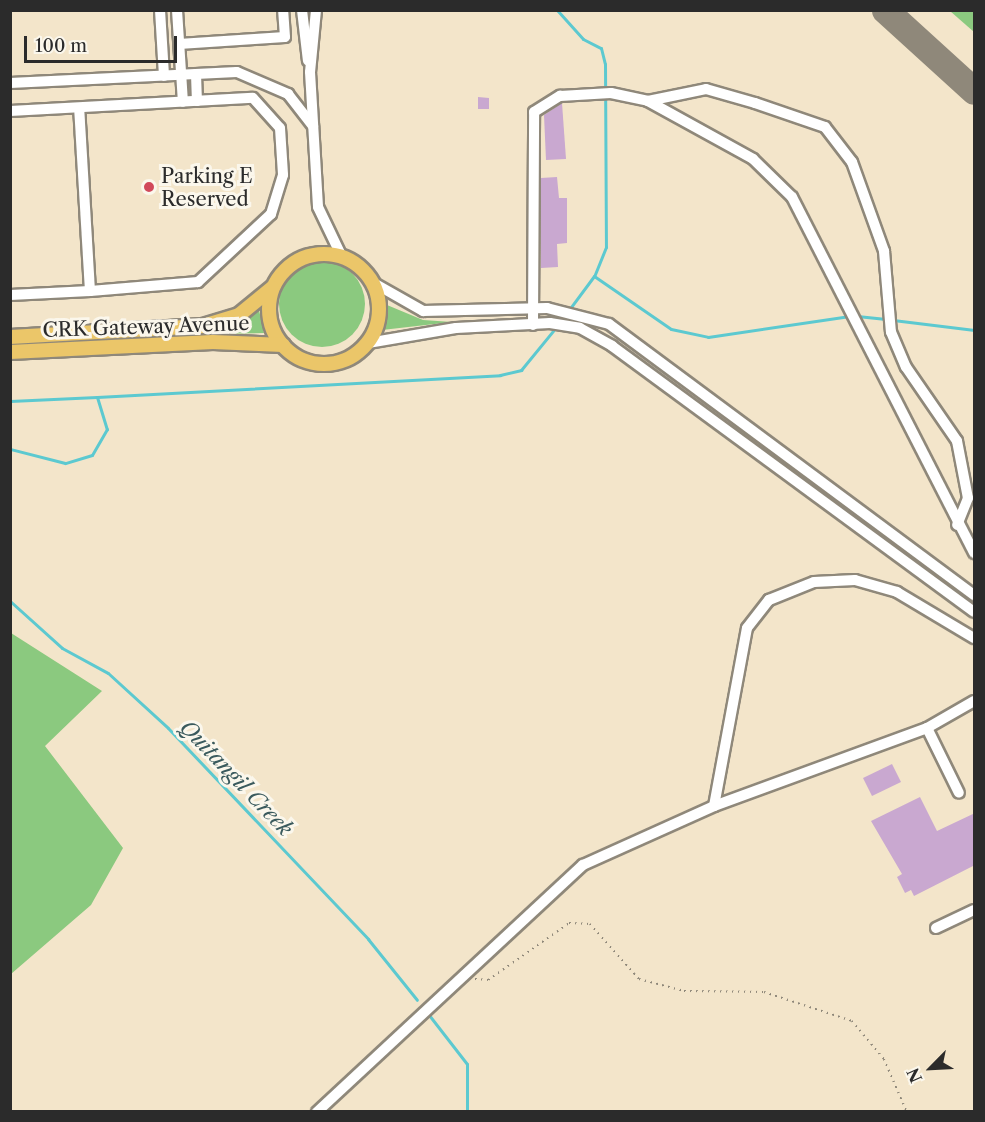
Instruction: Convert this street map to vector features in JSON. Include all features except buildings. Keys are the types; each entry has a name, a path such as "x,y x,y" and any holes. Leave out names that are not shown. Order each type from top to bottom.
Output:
{"main road":[{"path":"326,253 342,256 372,282 379,313 368,343 342,362 326,364 295,356 283,345 269,317 273,286 295,261 326,253"},
{"name":"CRK Gateway Avenue","path":"10,338 202,326 239,315 273,286"},
{"name":"CRK Gateway Avenue","path":"10,351 213,342 283,345"}],"street":[{"path":"179,44 285,36 283,10"},
{"path":"302,10 303,37 310,72 318,207 342,256"},
{"path":"310,72 316,10"},
{"path":"164,76 160,14 177,14 179,44 188,74 190,101"},
{"path":"188,74 190,101"},
{"path":"10,83 188,74 260,78 303,107 313,126"},
{"path":"648,101 706,89 825,127 852,162 884,251 891,332 906,367 957,441 968,498 957,525"},
{"path":"533,325 534,112 561,96 611,93 648,101 753,159 792,197 848,303 855,327 957,525 975,553"},
{"path":"10,111 253,98 277,120 283,175 271,214 198,282 10,295"},
{"path":"79,108 90,291"},
{"path":"372,282 423,311 532,309 577,312 609,324 975,595"},
{"path":"368,343 424,331 533,325 580,328 612,346 975,612"},
{"path":"714,806 747,628 769,600 814,582 855,580 897,592 975,638"},
{"path":"317,1112 456,979 583,865 714,806 927,728 975,700"},
{"path":"927,728 959,793"},
{"path":"936,928 975,910"}],"path":[{"path":"456,979 488,980 569,924 590,924 639,979 684,991 764,992 852,1021 884,1059 907,1112"}],"green space":[{"path":"950,11 974,11 974,32"},
{"path":"322,261 338,265 352,274 361,288 365,304 361,320 352,334 338,343 322,347 306,343 292,334 283,320 279,304 283,288 292,274 306,265"},
{"path":"387,305 423,320 452,322 382,330"},
{"path":"259,310 264,333 204,334 241,323"},
{"path":"11,633 102,691 45,746 123,848 91,905 11,974"}],"waterway":[{"path":"557,10 583,39 601,48 605,64 606,247 594,276 568,311"},
{"path":"594,276 671,329 708,337 851,316"},
{"path":"857,316 886,319"},
{"path":"893,320 974,330"},
{"path":"97,397 500,375 521,370 557,326"},
{"name":"Quitangil Creek","path":"10,401 97,397 107,429 92,455 65,463 10,449"},
{"name":"Quitangil Creek","path":"10,601 62,648 108,673 168,728 368,939 417,1000"},
{"name":"Quitangil Creek","path":"429,1015 467,1064 467,1112"}],"taxiway":[{"path":"885,10 974,91"}],"place":[{"name":"Parking E Reserved","path":"149,187"}]}
